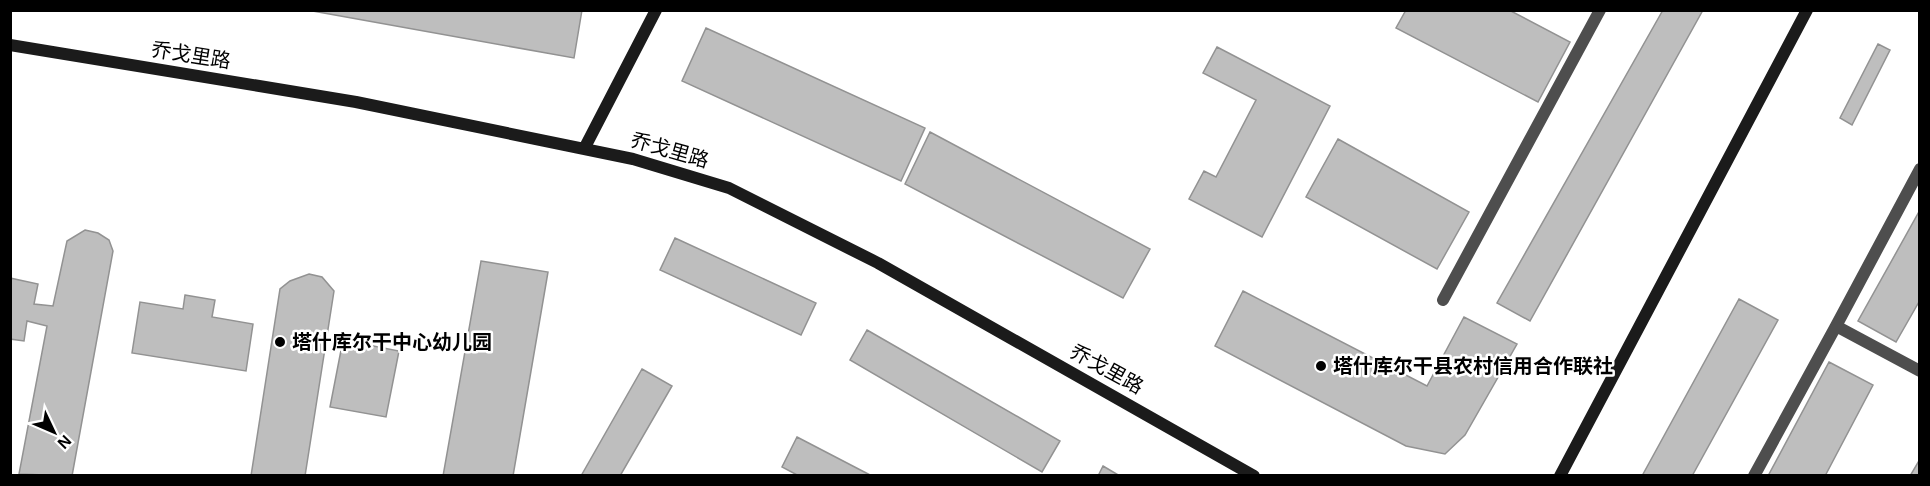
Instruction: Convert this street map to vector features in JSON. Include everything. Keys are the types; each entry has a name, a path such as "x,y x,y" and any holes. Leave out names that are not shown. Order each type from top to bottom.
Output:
{"street":[{"path":"584,149 656,10"},
{"path":"1443,300 1600,10"},
{"path":"1560,476 1807,10"},
{"name":"乔戈里路","path":"10,45 356,102 633,159 729,188 878,263 1254,476"},
{"path":"1754,476 1920,169"},
{"path":"1836,326 1920,371"}],"building":[{"path":"307,10 582,10 574,58"},
{"path":"1406,10 1509,10 1570,42 1538,102 1396,28"},
{"path":"1663,10 1703,10 1530,321 1497,303"},
{"path":"706,28 925,128 901,181 682,81"},
{"path":"1878,44 1890,50 1852,125 1840,118"},
{"path":"1217,47 1330,106 1262,237 1189,199 1204,171 1216,177 1256,100 1203,73"},
{"path":"930,132 1150,249 1123,298 905,184"},
{"path":"1338,139 1469,212 1437,269 1306,197"},
{"path":"1920,210 1920,300 1896,342 1858,321"},
{"path":"85,230 98,233 109,240 113,251 72,476 19,474 47,326 27,321 24,341 10,339 10,278 38,284 34,304 53,306 67,241"},
{"path":"675,238 816,303 801,335 660,270"},
{"path":"481,261 548,272 513,476 443,476"},
{"path":"309,274 322,277 334,291 305,476 251,476 280,289 290,281"},
{"name":"塔什库尔干县农村信用合作联社","path":"1243,291 1427,386 1464,317 1517,344 1465,435 1445,454 1406,446 1215,346"},
{"path":"185,295 215,300 212,317 253,324 246,371 132,353 140,302 183,309"},
{"path":"1739,299 1778,320 1692,476 1642,476"},
{"path":"867,330 1060,441 1042,472 850,360"},
{"path":"343,340 399,351 386,417 330,407"},
{"path":"1829,362 1873,385 1825,476 1768,476"},
{"path":"642,369 672,386 620,476 581,476"},
{"path":"797,437 872,476 799,476 782,467"},
{"path":"1920,459 1920,476 1910,476"},
{"path":"1103,466 1120,476 1098,476"}],"place":[{"name":"塔什库尔干中心幼儿园","path":"280,342"},
{"name":"塔什库尔干县农村信用合作联社","path":"1321,366"}]}
